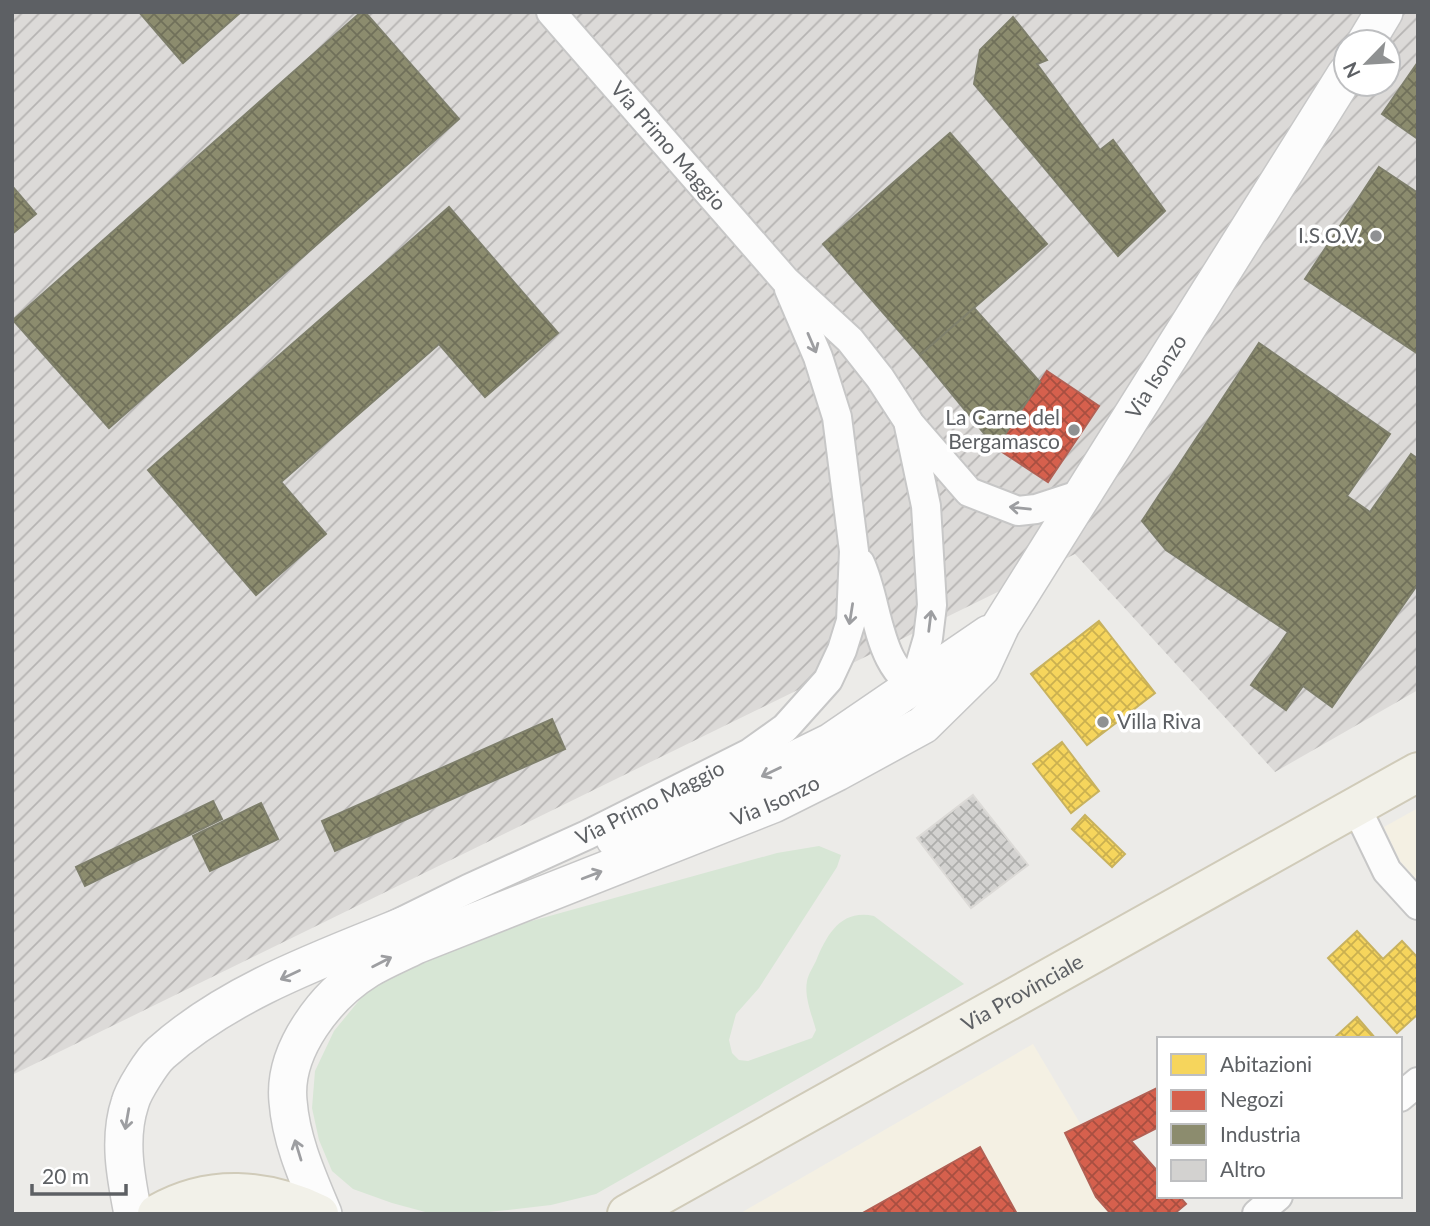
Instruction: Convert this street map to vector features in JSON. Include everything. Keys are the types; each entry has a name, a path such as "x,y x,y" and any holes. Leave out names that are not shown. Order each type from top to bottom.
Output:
{"main road":[{"name":"Via Provinciale","path":"627,1214 1418,772"},
{"path":"157,1214 199,1196 241,1191 271,1195 321,1214"}],"street":[{"name":"Via Primo Maggio","path":"551,12 785,280 850,340 880,378 908,421 969,492 1018,511 1053,505 1085,493"},
{"path":"1374,28 1384,12"},
{"name":"Via Isonzo","path":"321,1214 295,1138 288,1100 291,1072 302,1038 317,1013 367,969 416,945 758,810 827,778 923,725 981,668 1001,625 1332,97"},
{"name":"Via Primo Maggio","path":"331,956 750,753 785,728 828,680 842,650 851,621 855,551 837,417 818,357 785,280"},
{"name":"Via Primo Maggio","path":"855,551 869,581 878,628 889,656 896,670 913,687 928,638 932,605 926,506 908,421"},
{"path":"133,1214 125,1164 125,1125 130,1101 158,1055 215,1014 258,990 331,956 721,796 831,742 1001,625"},
{"path":"913,687 926,692 941,693 959,689"},
{"path":"758,810 867,742 903,716 913,687"},
{"path":"1356,807 1387,871 1418,905"},
{"path":"1402,1095 1418,1082"},
{"path":"1257,1214 1276,1198"}],"shaded area":[{"path":"12,12 1418,12 1418,690 1275,772 1075,554 12,1075"},
{"path":"1418,808 1418,881 1400,861 1384,827"},
{"path":"1033,1044 1134,1214 739,1214"}],"green space":[{"path":"819,846 841,855 837,867 759,988 736,1014 729,1040 732,1053 739,1060 748,1061 812,1038 816,1030 807,1000 808,979 830,933 844,920 853,916 874,916 964,984 596,1194 551,1205 508,1210 467,1214 429,1213 353,1189 332,1171 319,1140 312,1108 315,1071 334,1031 366,992 401,967 477,936 777,853"}],"building: Abitazioni":[{"name":"Villa Riva","path":"1099,621 1155,693 1087,745 1031,674"},
{"path":"1062,742 1099,791 1071,813 1033,764"},
{"path":"1085,815 1125,854 1112,867 1072,829"},
{"path":"1357,931 1383,959 1402,941 1418,958 1418,1014 1397,1033 1328,958"},
{"path":"1357,1017 1374,1037 1335,1037"}],"building: Negozi":[{"path":"1047,371 1099,406 1048,482 996,448"},
{"path":"1157,1088 1157,1128 1131,1141 1157,1171 1157,1198 1181,1198 1186,1204 1174,1214 1111,1214 1096,1197 1065,1133"},
{"path":"980,1147 1017,1214 861,1214"}],"building: Industria":[{"path":"139,12 241,12 183,63"},
{"path":"361,12 365,12 459,119 109,428 13,320"},
{"path":"1013,17 1047,60 1037,64 1100,150 1113,140 1165,211 1118,256 974,84 980,50"},
{"path":"1418,62 1418,139 1382,114 1393,98 1402,98 1402,85"},
{"path":"950,133 1047,244 920,355 823,244"},
{"name":"I.S.O.V.","path":"1379,167 1418,193 1418,354 1305,279"},
{"path":"12,186 36,214 12,234"},
{"path":"449,207 558,333 485,397 439,344 281,482 326,534 256,595 148,470"},
{"path":"974,308 1040,382 996,448 920,355"},
{"path":"1259,343 1390,434 1347,496 1370,512 1411,454 1418,459 1418,584 1332,707 1303,686 1286,710 1251,685 1288,632 1166,550 1142,521"},
{"path":"552,719 565,749 335,851 322,821"},
{"path":"213,801 222,819 85,886 76,867"},
{"path":"261,803 278,839 210,871 193,836"}],"building: Altro":[{"path":"973,795 1028,865 971,908 917,838"}],"place":[{"name":"I.S.O.V.","path":"1376,236"},
{"name":"La Carne del Bergamasco","path":"1074,430"},
{"name":"Villa Riva","path":"1103,722"}]}
